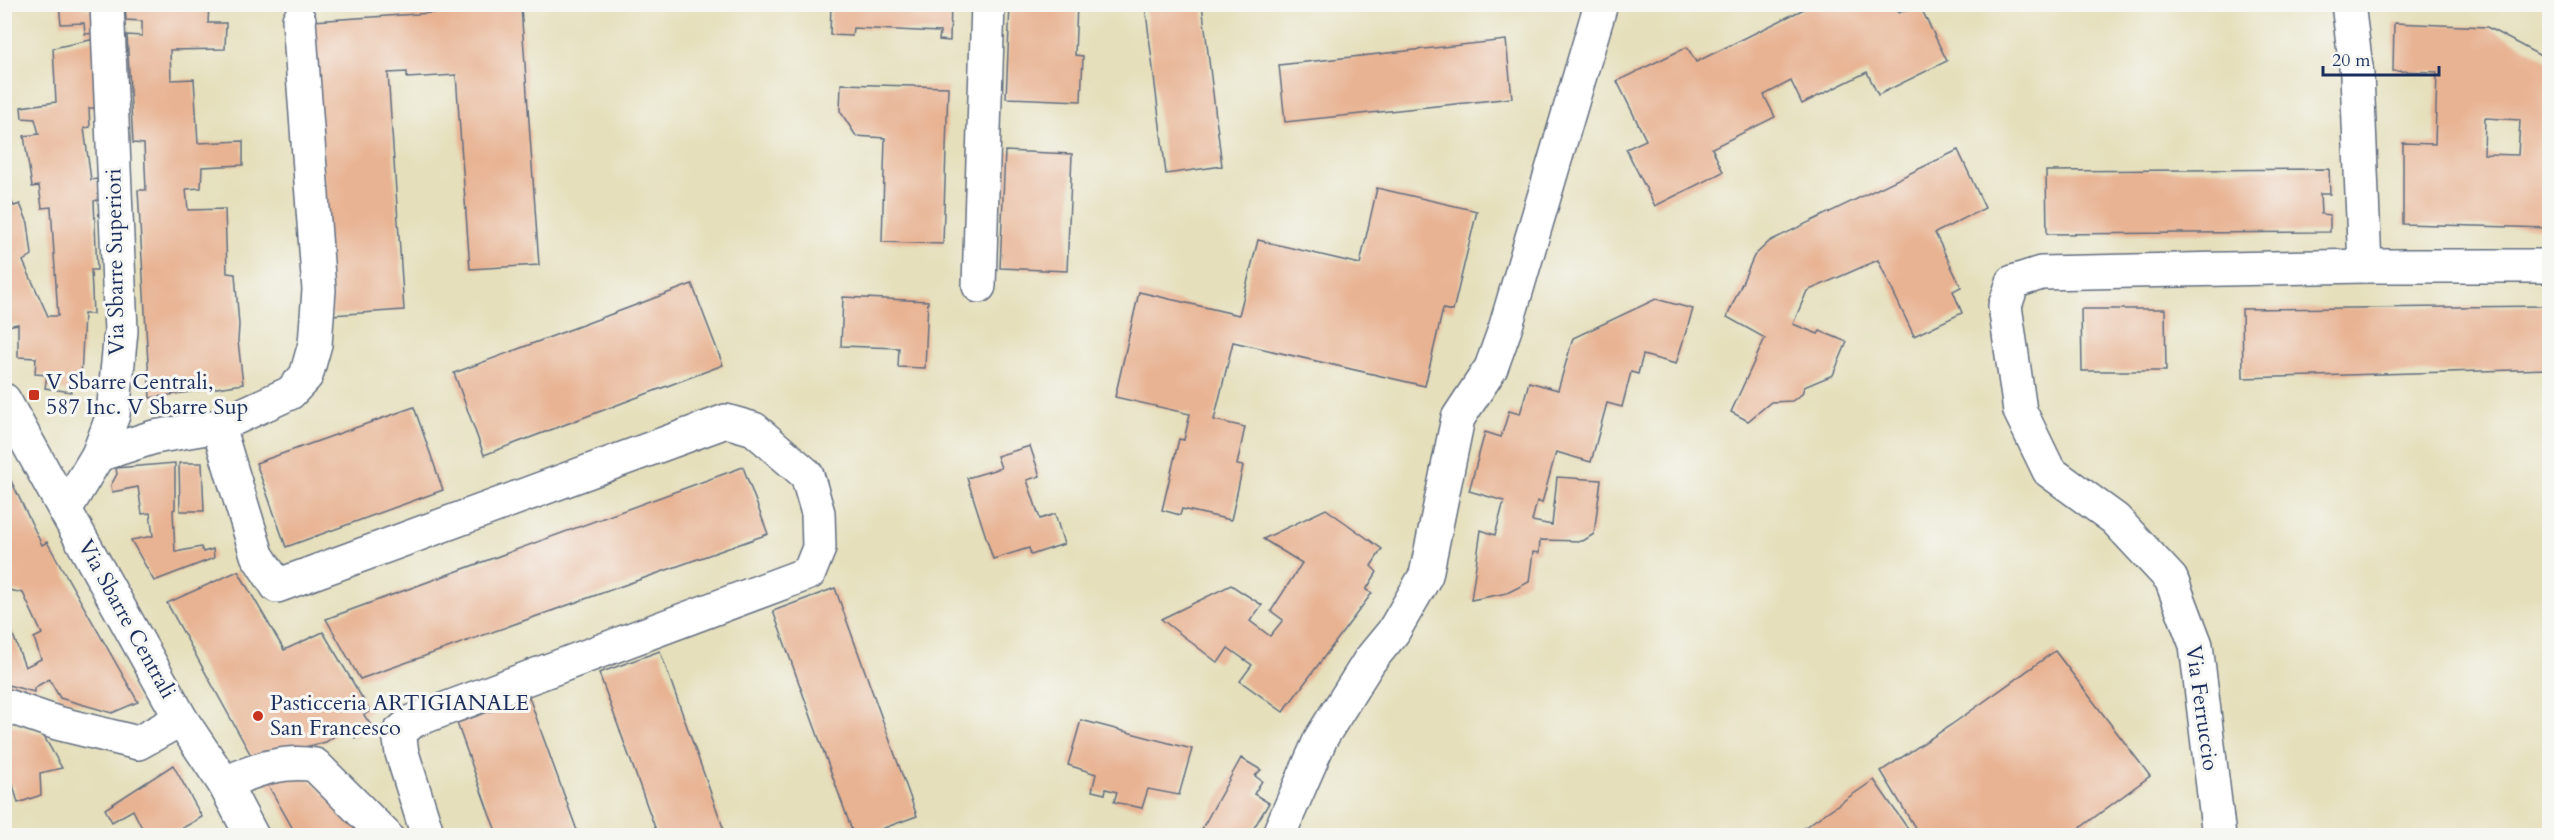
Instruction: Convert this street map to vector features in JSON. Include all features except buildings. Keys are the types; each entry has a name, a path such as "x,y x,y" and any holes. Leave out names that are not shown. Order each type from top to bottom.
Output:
{"street":[{"name":"Via Sbarre Superiori","path":"66,508 99,455 113,415 121,331 108,4"},
{"path":"979,286 988,4"},
{"path":"1278,836 1321,738 1370,660 1393,632 1426,576 1458,418 1491,368 1505,329 1601,4"},
{"path":"2348,4 2357,75 2365,266 2550,266"},
{"path":"99,455 154,437 218,426 290,393 306,376 315,344 319,290 299,20"},
{"name":"Via Ferruccio","path":"2219,836 2196,645 2171,579 2115,519 2049,471 2020,411 2005,306 2013,282 2041,273 2365,266"},
{"name":"Via Sbarre Centrali","path":"4,400 66,508 181,719 224,783 252,836"},
{"path":"218,426 257,555 277,586 726,421 754,429 807,475 818,513 819,548 809,573 412,721 399,733 402,753 428,836"},
{"path":"4,705 57,723 138,743 181,719"},
{"path":"224,783 263,767 299,762 315,765 386,836"}],"place":[{"name":"V Sbarre Centrali, 587 Inc. V Sbarre Sup","path":"34,395"},
{"name":"Pasticceria ARTIGIANALE San Francesco","path":"258,716"}]}
